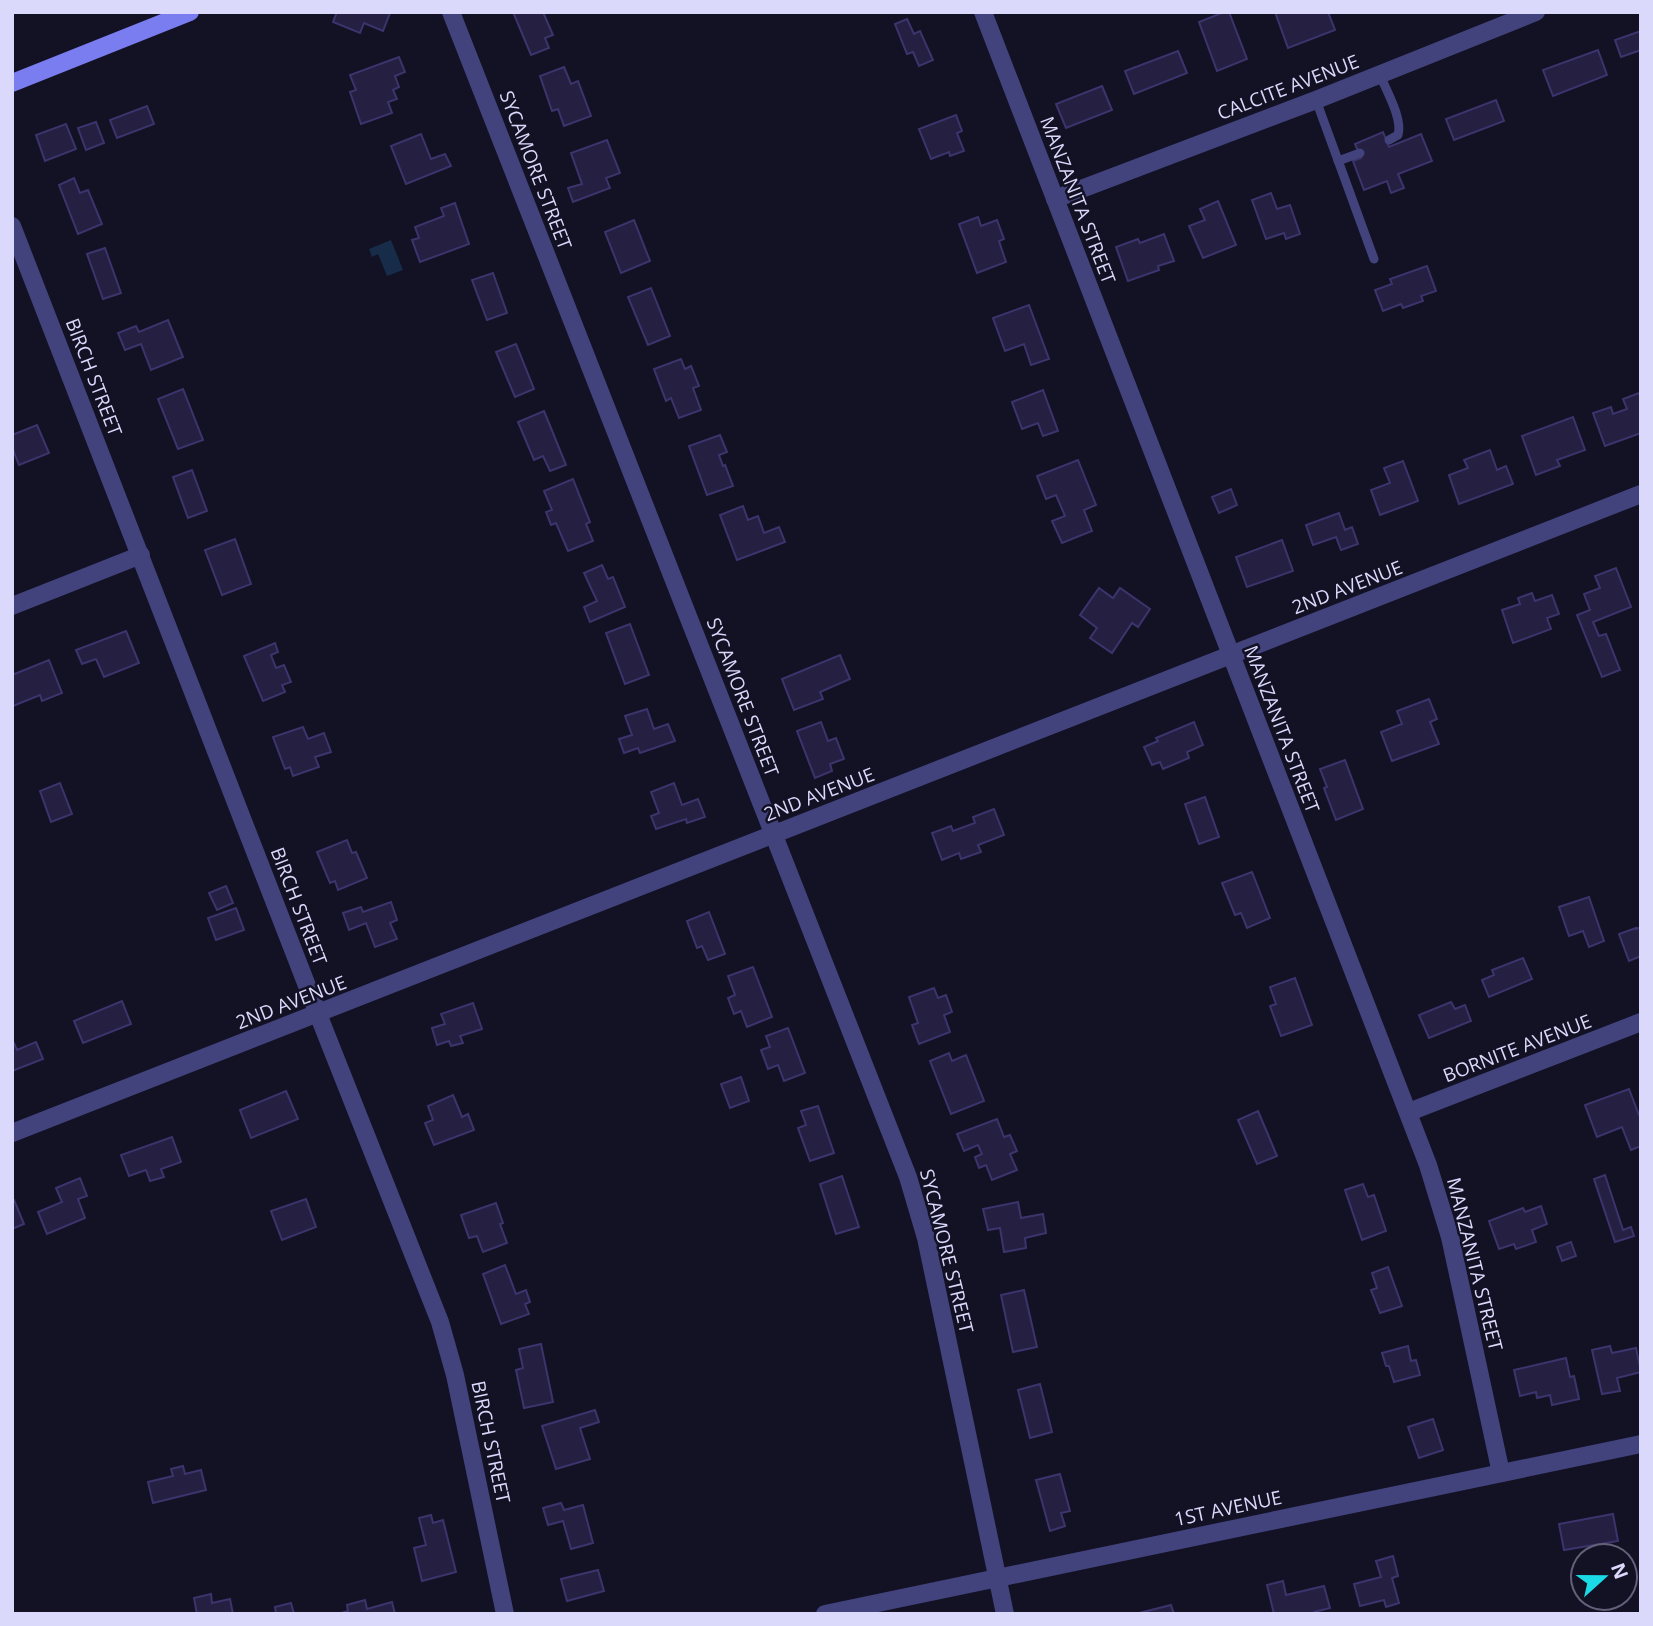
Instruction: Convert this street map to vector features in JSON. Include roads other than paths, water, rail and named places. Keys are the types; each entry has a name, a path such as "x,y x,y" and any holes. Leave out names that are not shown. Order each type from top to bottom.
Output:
{"street":[{"path":"12,83 190,12"},
{"name":"SYCAMORE STREET","path":"451,12 897,1147 917,1207 931,1263 1005,1614"},
{"name":"MANZANITA STREET","path":"983,12 1409,1112 1436,1188 1450,1237 1501,1473"},
{"name":"CALCITE AVENUE","path":"1055,199 1380,75 1536,12"},
{"name":"BIRCH STREET","path":"12,226 427,1287 460,1393 505,1614"},
{"name":"2ND AVENUE","path":"12,1133 1641,494"},
{"path":"12,606 141,555"},
{"name":"BORNITE AVENUE","path":"1409,1112 1641,1022"},
{"name":"1ST AVENUE","path":"825,1614 1641,1444"}],"lane":[{"path":"1380,75 1400,129 1398,135 1389,140"},
{"path":"1315,100 1374,259"},
{"path":"1338,161 1360,153"}],"water":[{"path":"391,240 403,270 387,276 378,254 372,257 369,249"}]}
